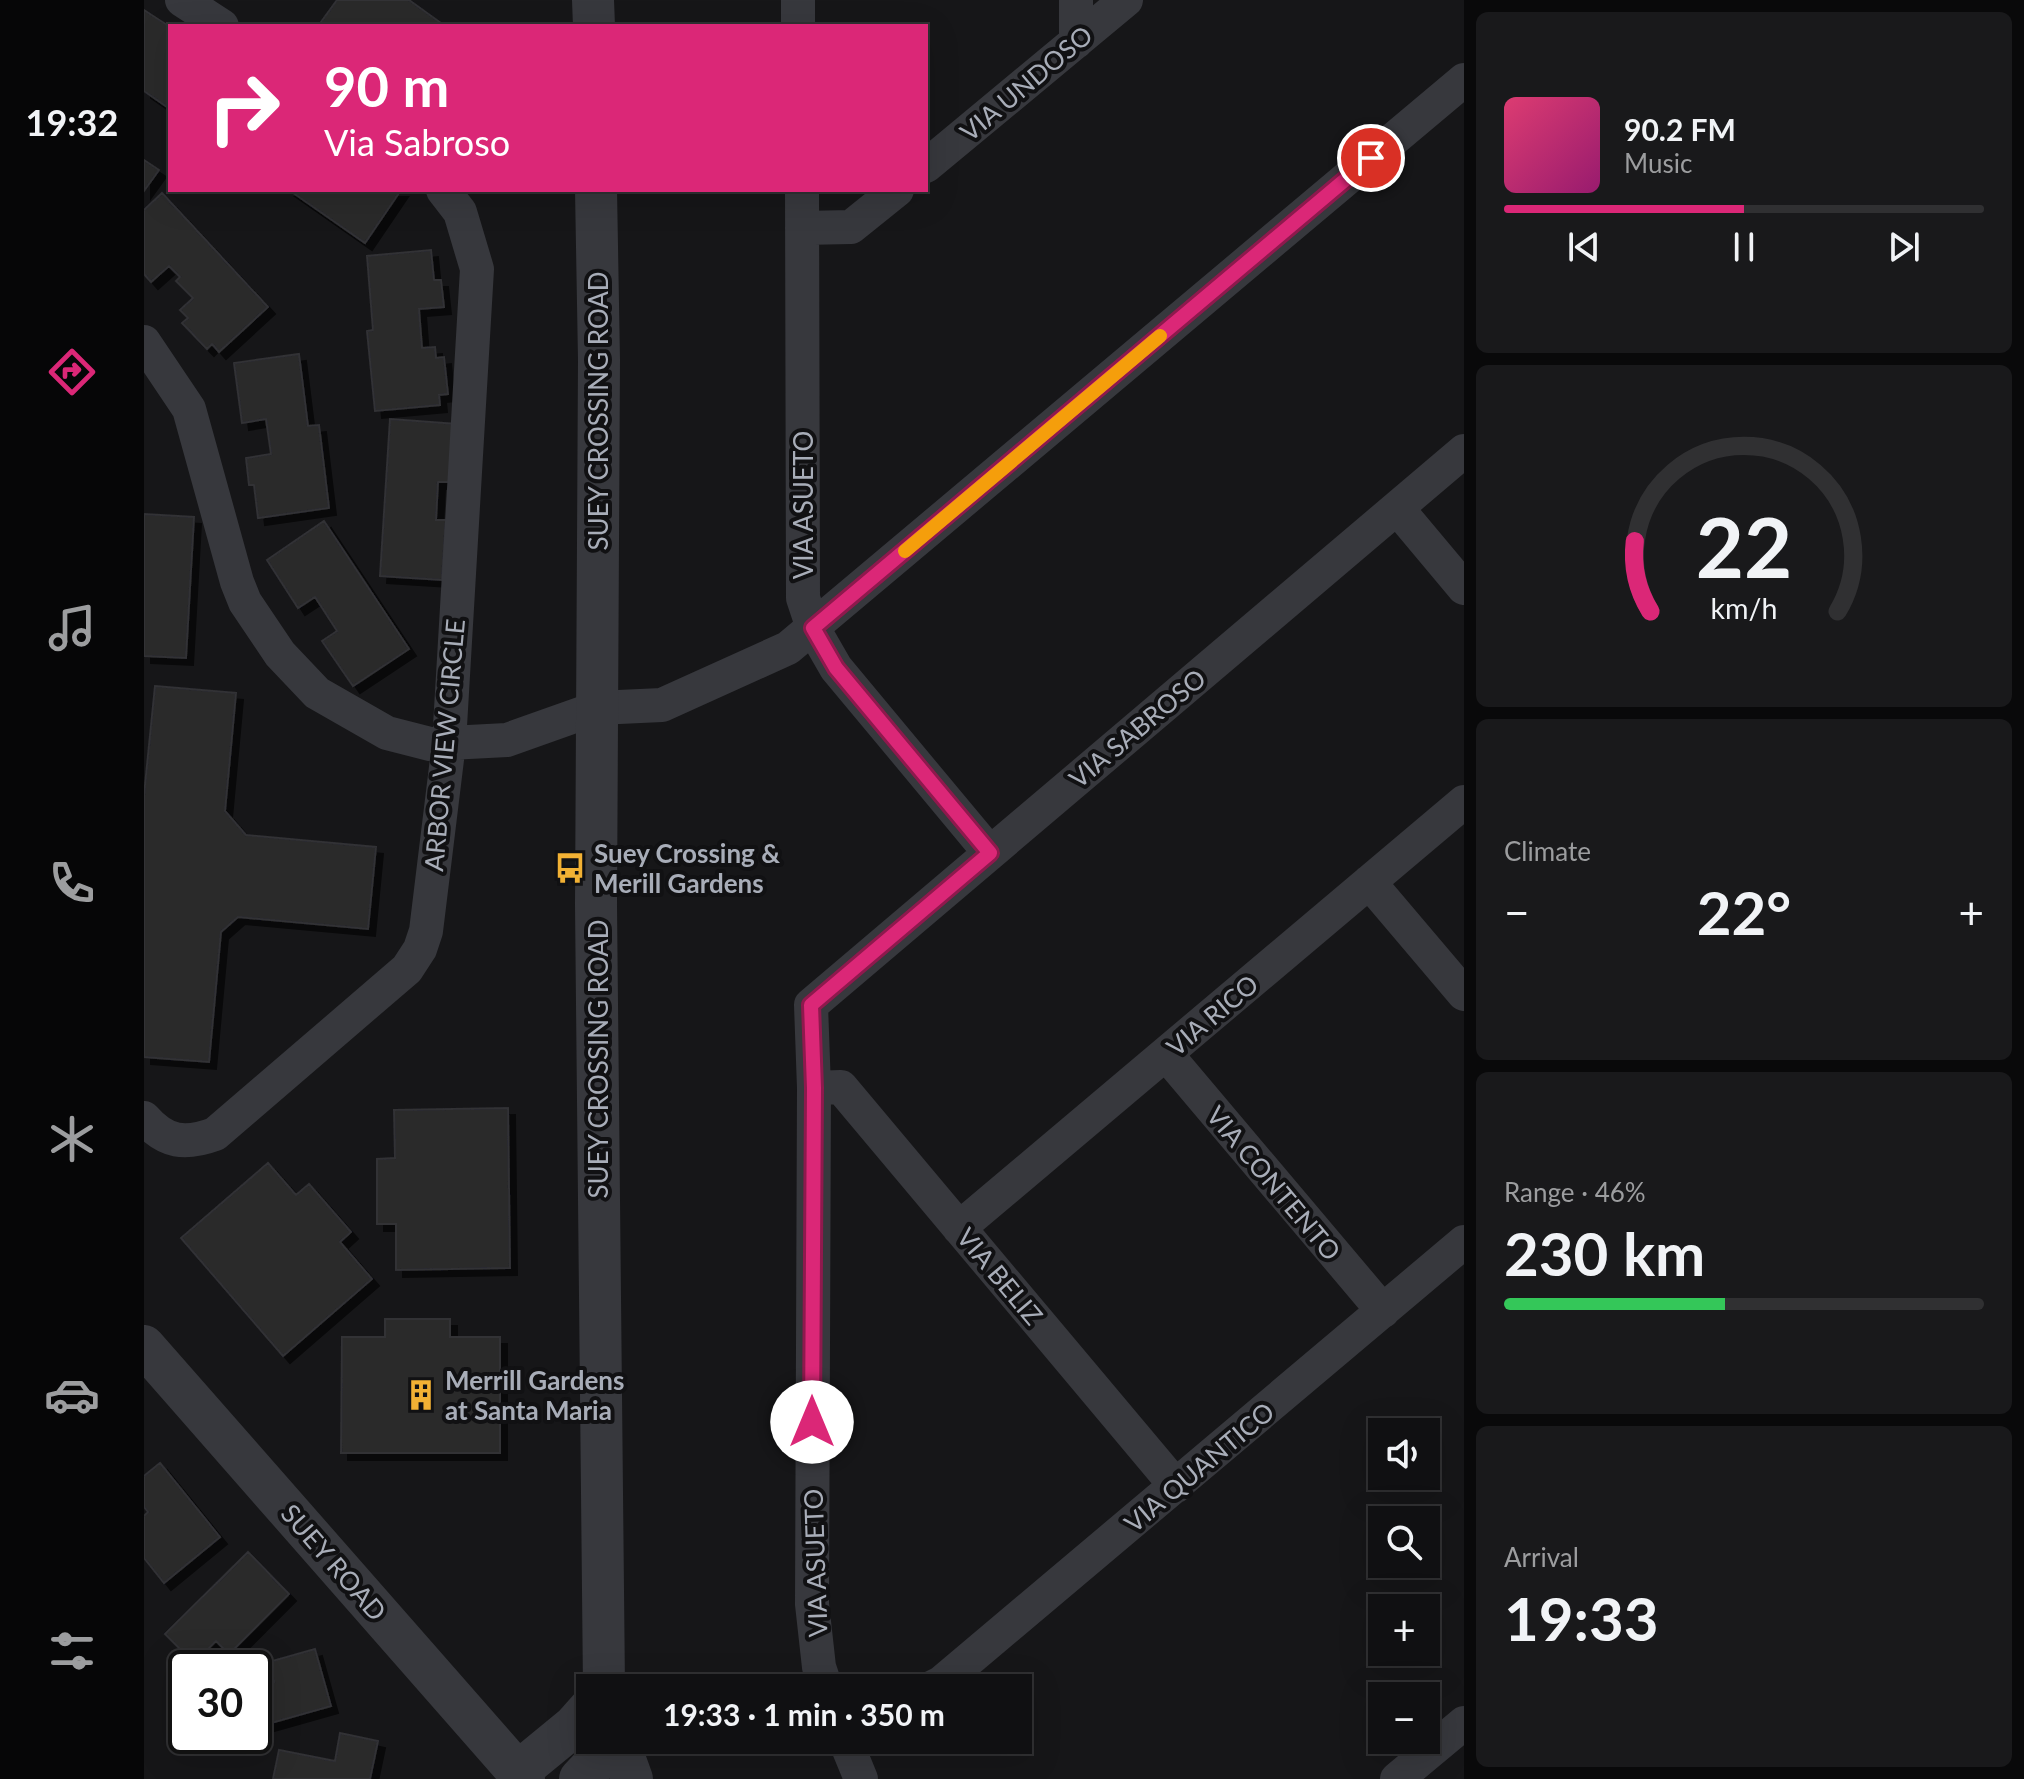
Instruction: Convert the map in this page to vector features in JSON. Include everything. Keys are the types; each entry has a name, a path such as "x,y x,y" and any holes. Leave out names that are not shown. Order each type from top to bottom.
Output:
{"street":[{"path":"182,0 219,24"},
{"path":"593,0 594,24"},
{"path":"798,0 798,24"},
{"path":"1076,0 1076,42"},
{"name":"VIA UNDOSO","path":"928,164 1126,0"},
{"path":"144,342 189,409 237,582 245,602 280,654 317,693 387,733 430,744 507,740 597,708 662,705 788,648 1464,80"},
{"name":"ARBOR VIEW CIRCLE","path":"144,1118 156,1132 178,1141 198,1140 215,1134 407,969 420,949 426,931 449,743 477,269 460,212 445,192"},
{"name":"SUEY CROSSING ROAD","path":"596,192 599,360 596,921 604,1674"},
{"name":"VIA ASUETO","path":"802,192 803,598 813,628 836,668 990,853"},
{"path":"802,228 851,227 895,192"},
{"name":"VIA SABROSO","path":"811,1005 1464,451"},
{"path":"1397,508 1464,588"},
{"name":"VIA RICO","path":"959,1228 1464,802"},
{"path":"1369,882 1464,994"},
{"name":"VIA ASUETO","path":"811,1005 814,1088 812,1604 821,1674"},
{"name":"VIA CONTENTO","path":"1166,1054 1383,1311"},
{"name":"VIA BELIZ","path":"814,1088 841,1087 1176,1486"},
{"name":"VIA QUANTICO","path":"952,1674 1464,1242"},
{"name":"SUEY ROAD","path":"149,1362 521,1776"},
{"path":"1397,1779 1464,1723"},
{"path":"521,1776 576,1724"},
{"path":"580,1779 600,1754"},
{"path":"623,1754 632,1779"},
{"path":"851,1754 861,1779"}],"building":[{"path":"337,0 409,0 442,24 324,24 321,22"},
{"path":"144,10 168,26 168,108 144,91"},
{"path":"144,160 159,170 144,191"},
{"path":"292,192 400,192 365,243"},
{"path":"162,193 268,307 219,352 212,344 207,349 182,323 188,318 180,310 193,298 176,281 180,277 169,266 151,282 144,274 144,210"},
{"path":"431,250 434,280 441,280 444,307 419,309 422,348 435,347 436,358 444,357 448,394 439,395 440,405 375,411 367,331 373,330 367,256"},
{"path":"299,354 308,426 319,425 329,508 258,518 254,485 249,485 246,458 271,454 266,419 242,423 234,363"},
{"path":"390,419 457,424 454,482 438,482 436,520 446,520 442,580 380,576"},
{"path":"144,514 194,517 186,658 144,656"},
{"path":"324,521 409,649 353,686 322,641 337,631 315,597 298,608 267,560"},
{"path":"155,686 236,693 225,811 246,835 376,847 368,929 238,917 221,932 209,1062 144,1057 144,795"},
{"path":"508,1108 510,1268 396,1270 396,1224 377,1224 377,1159 395,1158 394,1110"},
{"path":"268,1163 296,1195 309,1184 351,1232 340,1242 372,1279 283,1356 181,1238"},
{"name":"Merrill Gardens at Santa Maria","path":"385,1319 450,1319 450,1337 500,1337 500,1453 341,1453 342,1337 385,1337"},
{"path":"160,1463 220,1537 164,1583 144,1558 144,1516 148,1512 144,1507 144,1476"},
{"path":"248,1552 289,1594 233,1650 225,1650 216,1641 207,1650 181,1650 165,1634"},
{"path":"315,1649 331,1706 272,1723 272,1661"},
{"path":"340,1733 378,1741 370,1779 273,1779 279,1750 335,1761"}],"slow traffic":[{"path":"905,551 1160,336"}],"place":[{"name":"Suey Crossing & Merill Gardens","path":"570,868"},
{"name":"Merrill Gardens at Santa Maria","path":"421,1395"}],"route":[{"path":"812,1422 814,1088 811,1005 990,853 836,668 813,628 1371,158"}]}
